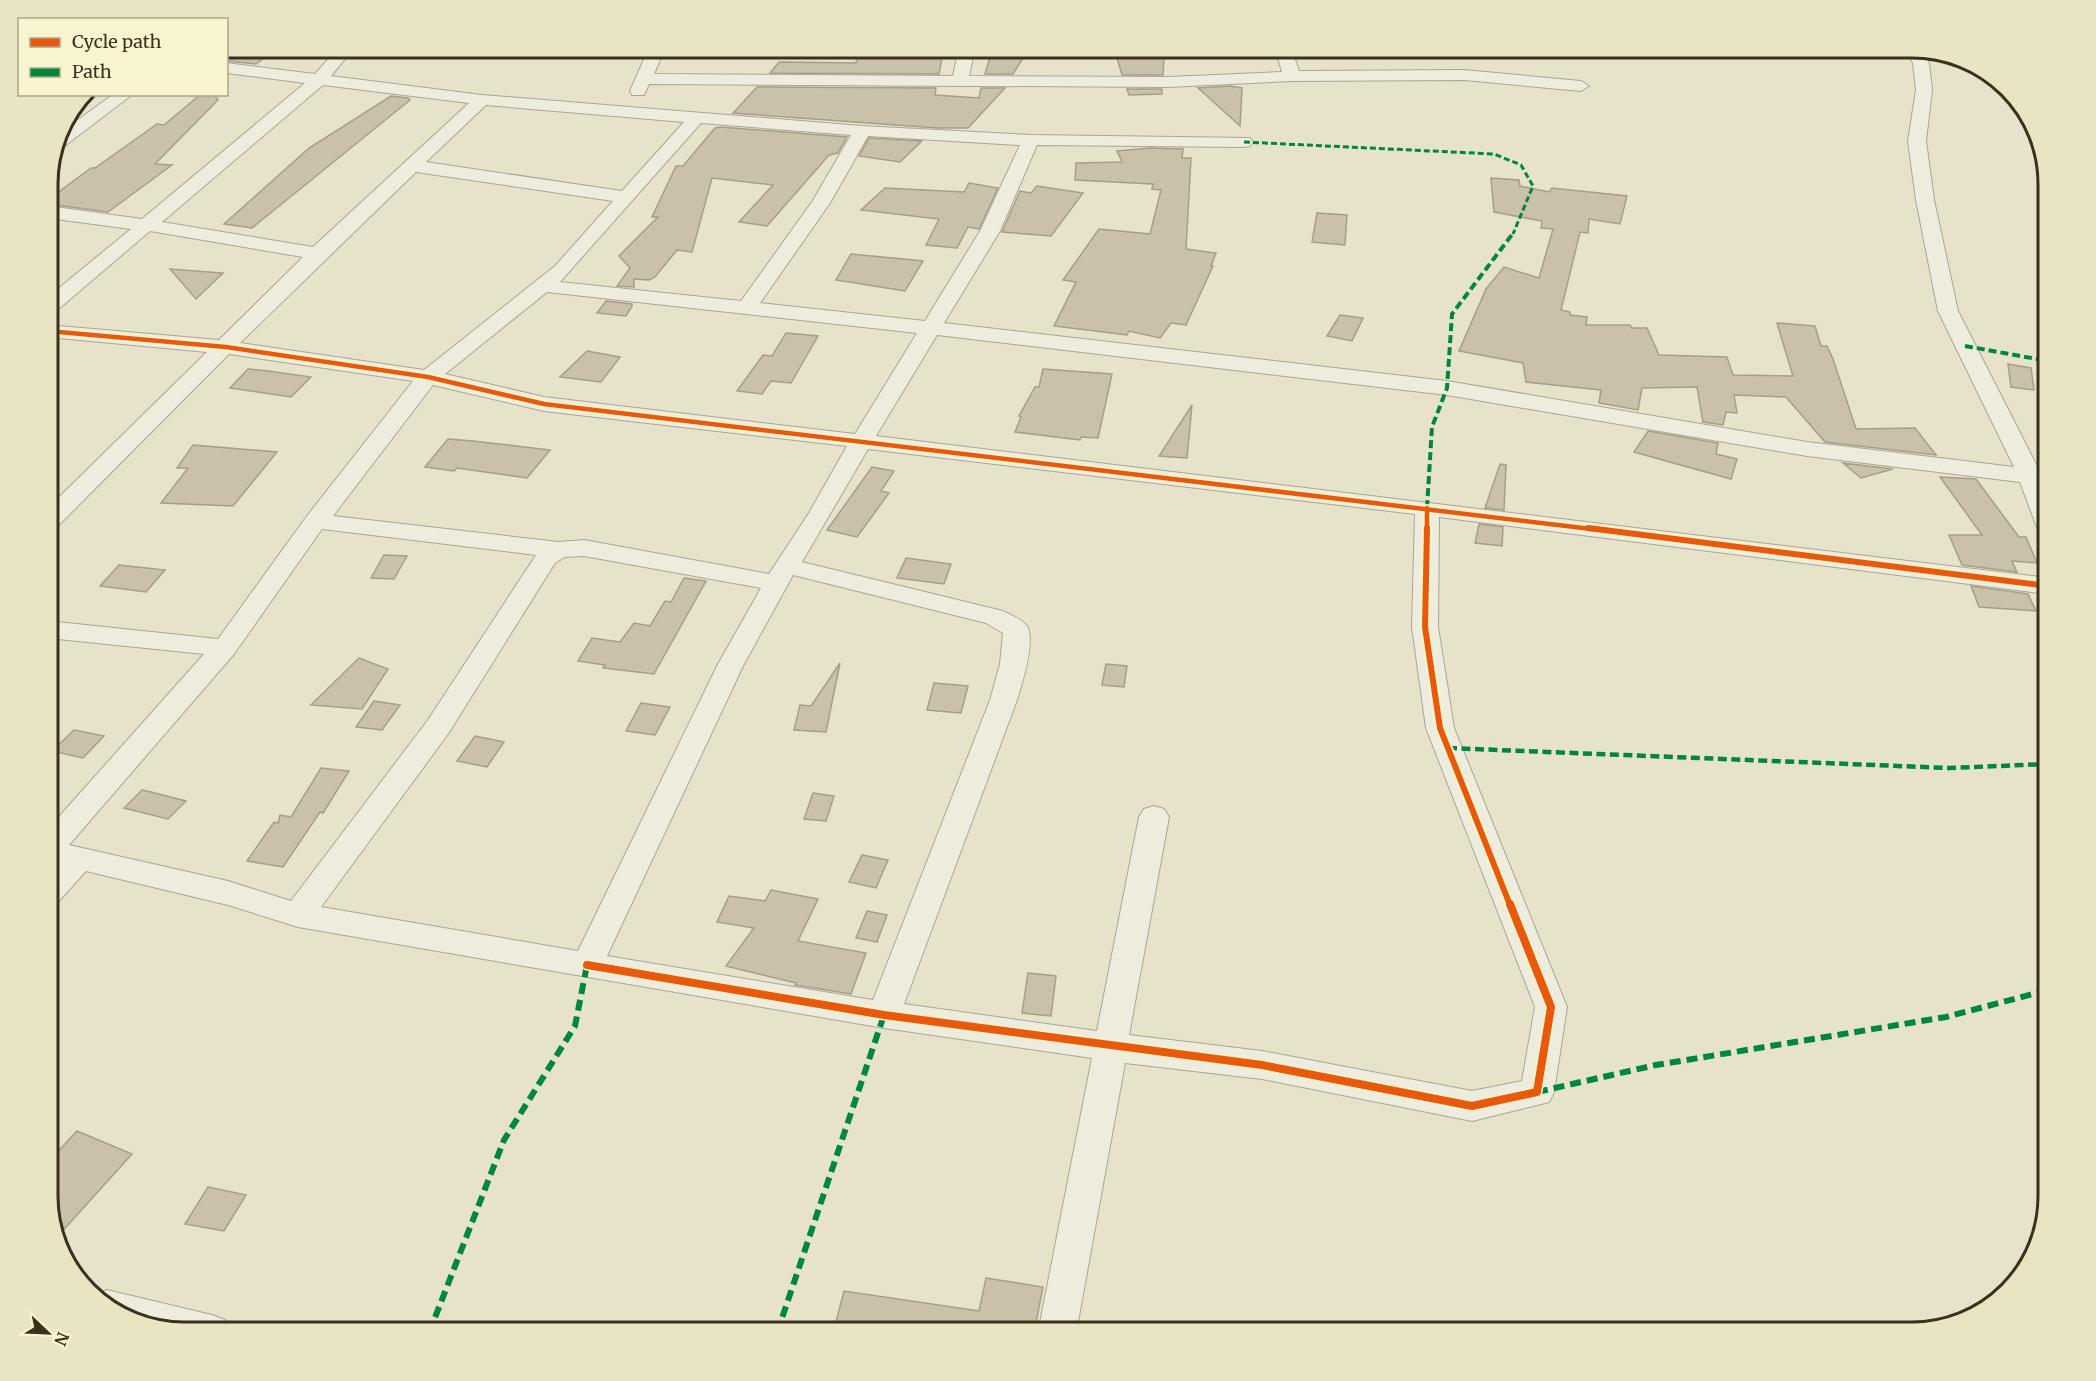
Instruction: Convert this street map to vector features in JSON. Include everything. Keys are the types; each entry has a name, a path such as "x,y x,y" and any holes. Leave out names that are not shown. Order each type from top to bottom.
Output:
{"street":[{"path":"1286,58 1292,76"},
{"path":"59,299 321,78 337,59"},
{"path":"627,111 645,79 653,59"},
{"path":"960,79 965,59"},
{"path":"1919,59 1924,90 1917,141 1925,200 1948,311 2030,476 2038,498"},
{"path":"228,68 321,78 482,100 862,131 1031,140 1244,142"},
{"path":"645,79 960,79 1168,82 1292,76 1464,75 1581,86"},
{"path":"69,134 122,96"},
{"path":"59,511 317,254 414,166 482,100"},
{"path":"59,837 225,648 316,521 429,377 545,286 697,117"},
{"path":"747,307 821,203 862,131"},
{"path":"587,965 730,666 781,575 821,513 860,441 990,231 1031,140"},
{"path":"414,166 626,197"},
{"path":"59,213 146,225 317,254"},
{"path":"545,286 931,327 1447,388 1807,449 2030,476"},
{"path":"59,332 226,347 429,377 544,404 1427,508 2038,585"},
{"path":"59,853 228,893 298,915 884,1015 1110,1047 1262,1065 1472,1106 1537,1092 1551,1007 1440,728 1425,627 1427,508"},
{"path":"316,521 559,550 584,548 781,575 994,617 1016,629 1017,648 1006,691 922,908 884,1015"},
{"path":"298,915 438,727 546,558 559,550"},
{"path":"59,630 225,648"},
{"path":"1059,1322 1154,817"},
{"path":"59,881 79,859"}],"building":[{"path":"1117,58 1164,58 1163,75 1122,75"},
{"path":"228,59 263,59 256,64 228,61"},
{"path":"857,59 942,59 939,74 770,73 779,62 856,63"},
{"path":"990,59 1023,59 1013,74 985,74"},
{"path":"1230,86 1242,88 1240,126 1198,88"},
{"path":"757,87 936,88 935,95 979,98 981,88 1005,88 968,128 937,128 733,113"},
{"path":"1127,89 1162,89 1162,94 1129,95"},
{"path":"199,96 215,96 218,100 155,164 172,165 108,212 59,205 59,192 157,124 164,125"},
{"path":"391,96 410,100 252,228 224,224 309,148"},
{"path":"715,128 847,137 838,153 829,155 767,226 739,222 773,185 712,178 692,252 677,250 655,277 649,280 634,279 634,287 617,286 630,268 619,256 658,217 652,217 676,166 683,166"},
{"path":"869,138 922,141 900,162 859,156"},
{"path":"1150,148 1183,149 1182,158 1191,158 1186,249 1216,253 1211,266 1213,266 1186,325 1171,323 1160,338 1129,331 1127,335 1054,326 1076,282 1063,280 1099,229 1150,234 1161,190 1152,189 1153,184 1075,180 1076,163 1122,162 1117,151"},
{"path":"1491,178 1519,180 1520,186 1549,192 1552,188 1627,196 1620,224 1589,219 1588,233 1580,232 1561,310 1570,312 1570,315 1587,317 1586,325 1630,325 1632,328 1647,328 1659,355 1727,357 1733,375 1793,376 1777,323 1815,326 1821,346 1827,346 1833,359 1856,429 1915,428 1936,455 1825,442 1786,397 1734,395 1737,413 1726,412 1723,425 1703,422 1697,387 1642,388 1638,410 1599,403 1601,390 1526,382 1523,363 1459,351 1486,289 1504,267 1539,278 1553,229 1541,228 1542,221 1494,212"},
{"path":"969,183 998,188 979,229 968,227 957,248 926,245 939,219 861,210 885,188 964,192"},
{"path":"1037,186 1083,193 1051,236 1002,232 1020,191 1031,193"},
{"path":"1317,213 1347,215 1345,245 1312,242"},
{"path":"851,254 923,261 905,291 836,280"},
{"path":"170,269 223,273 196,299"},
{"path":"606,301 632,304 632,306 626,316 597,313"},
{"path":"1340,315 1363,318 1352,341 1327,336"},
{"path":"786,333 818,336 791,383 771,381 762,394 737,391 763,355 772,356"},
{"path":"587,351 620,357 601,382 560,377"},
{"path":"2008,364 2031,368 2034,390 2011,387"},
{"path":"248,369 311,377 291,397 230,388"},
{"path":"1043,369 1112,374 1098,438 1081,437 1080,440 1015,432 1021,417 1019,416 1035,387 1039,387"},
{"path":"1192,405 1187,458 1159,456"},
{"path":"1648,431 1718,443 1716,454 1737,459 1731,479 1634,452"},
{"path":"448,439 550,450 527,478 457,468 454,471 425,467"},
{"path":"193,445 277,452 233,506 161,503 188,468 177,468"},
{"path":"1843,463 1893,469 1861,478"},
{"path":"1500,464 1506,465 1504,510 1485,508"},
{"path":"872,467 894,471 881,491 889,493 857,537 827,530"},
{"path":"1940,477 1976,479 2019,537 2026,537 2037,563 2012,561 2017,572 1962,565 1949,535 1982,535"},
{"path":"1479,524 1503,527 1502,546 1475,543"},
{"path":"384,555 407,556 394,579 371,578"},
{"path":"906,558 951,564 944,584 897,578"},
{"path":"119,565 165,570 146,592 100,586"},
{"path":"684,578 706,581 654,674 603,668 605,665 578,661 592,638 620,642 634,623 650,626 665,601 671,602"},
{"path":"1971,586 2028,594 2036,611 1979,607"},
{"path":"359,658 388,669 362,709 311,705"},
{"path":"840,663 826,732 794,730 800,705 811,706"},
{"path":"1106,664 1127,666 1124,687 1102,685"},
{"path":"934,683 968,686 961,713 927,710"},
{"path":"374,701 400,705 382,730 356,727"},
{"path":"641,703 670,707 655,735 626,731"},
{"path":"74,730 104,736 83,758 59,753 59,744"},
{"path":"475,736 504,742 487,767 457,761"},
{"path":"321,768 349,771 323,813 320,812 283,867 247,861 274,822 278,823 280,815 291,817"},
{"path":"142,790 186,801 168,819 124,808"},
{"path":"813,793 834,796 826,821 804,819"},
{"path":"862,855 888,860 876,888 849,882"},
{"path":"771,890 818,899 798,941 866,953 851,994 795,985 796,983 726,966 754,928 717,922 729,896 765,901"},
{"path":"867,911 887,915 877,942 856,938"},
{"path":"1028,973 1056,976 1051,1016 1022,1013"},
{"path":"77,1131 132,1154 63,1230 59,1204 59,1150"},
{"path":"208,1187 246,1195 224,1231 185,1224"},
{"path":"986,1278 1043,1287 1036,1322 836,1322 844,1291 979,1311"}],"marked path":[{"path":"1244,142 1494,154 1521,165 1533,186 1513,234 1452,314 1447,388 1432,427 1427,508"},
{"path":"1965,346 2038,359"},
{"path":"1448,748 1949,768 2038,764"},
{"path":"433,1322 504,1140 575,1026 587,965"},
{"path":"1537,1092 1656,1065 1946,1017 2038,993"},
{"path":"781,1322 884,1015"}],"cycle path":[{"path":"59,332 226,347 428,377 544,404 1427,508 2038,585"},
{"path":"587,965 884,1015 1110,1047 1262,1065 1472,1106 1537,1092 1551,1007 1440,728 1425,627 1427,508"}]}
